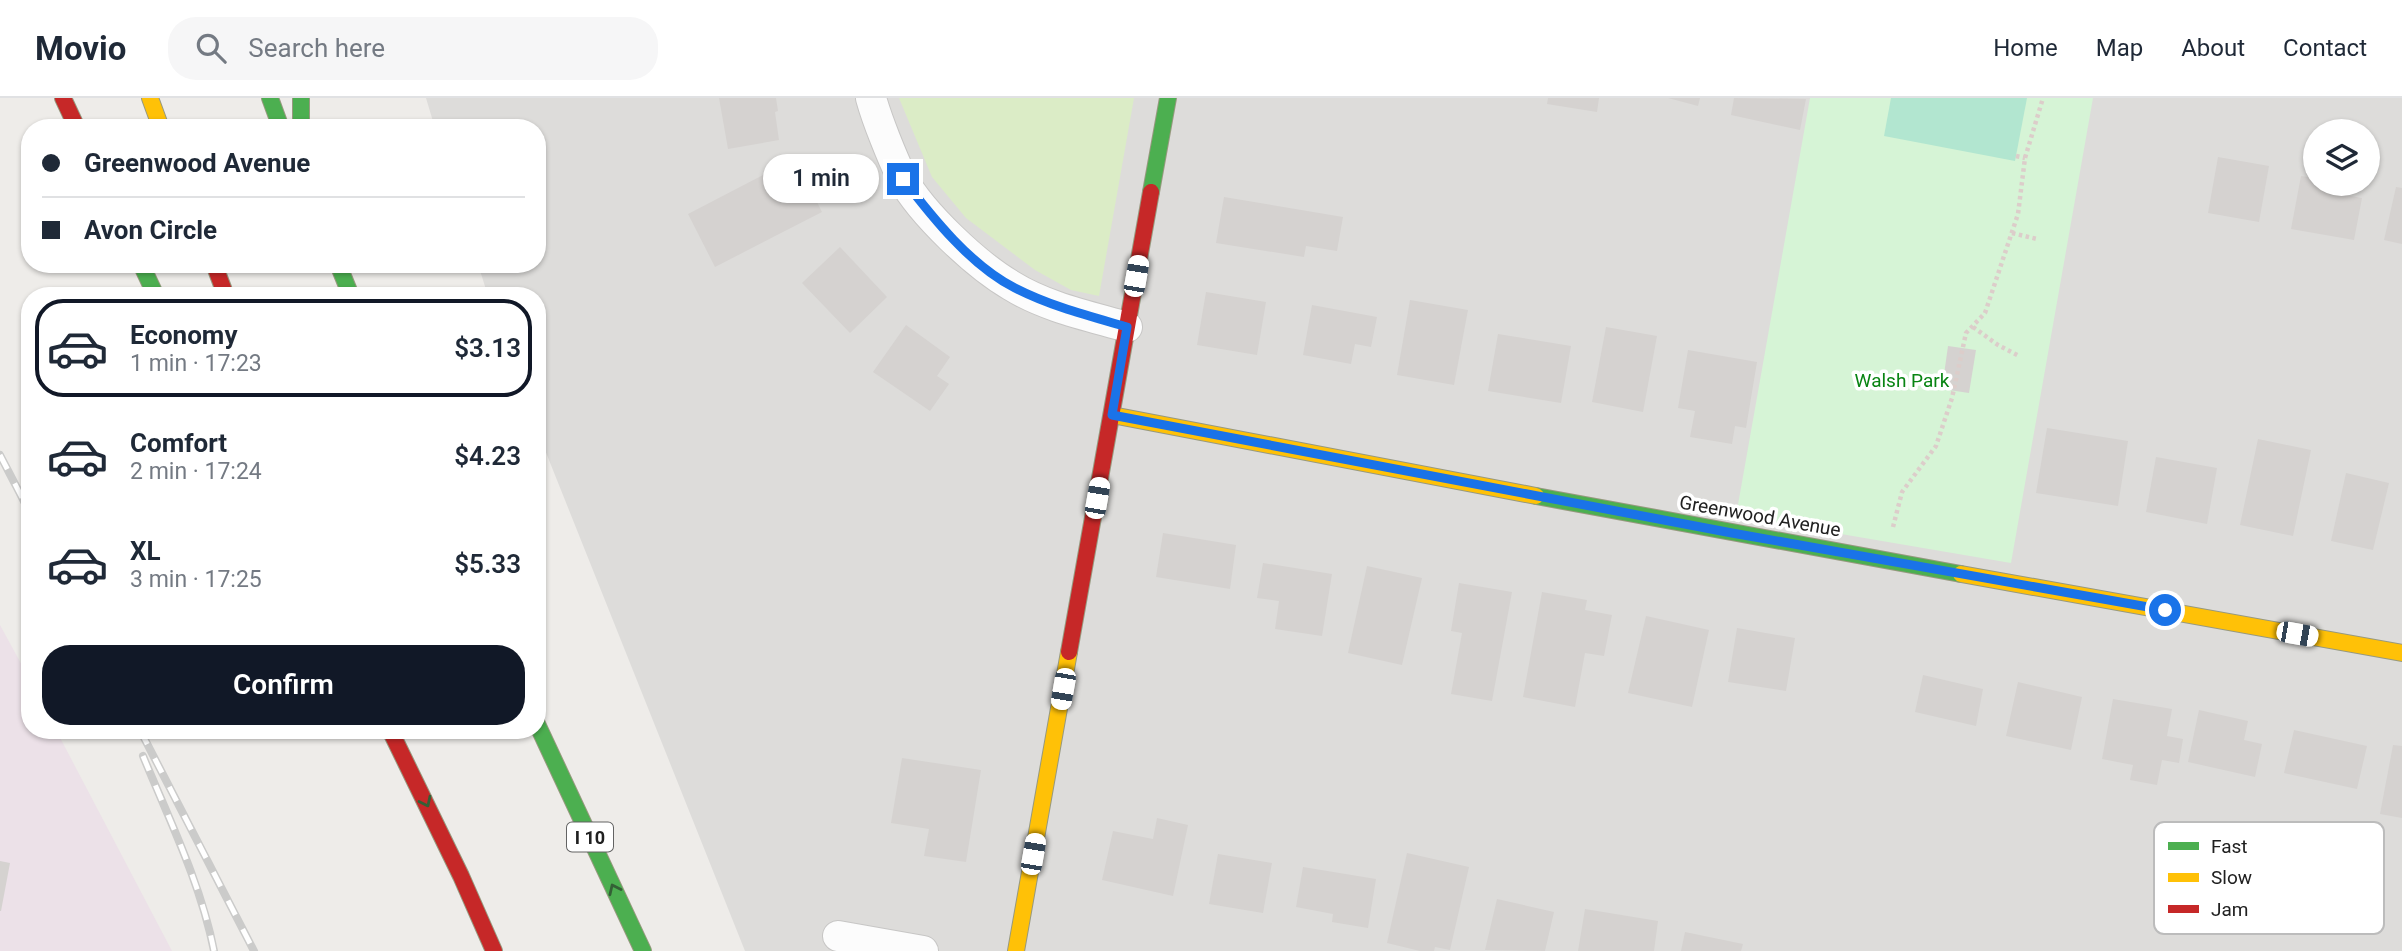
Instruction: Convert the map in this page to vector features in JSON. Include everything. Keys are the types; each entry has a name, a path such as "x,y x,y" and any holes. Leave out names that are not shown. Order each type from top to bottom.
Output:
{"main road":[{"path":"63,98 73,119"},
{"path":"150,98 158,119"},
{"path":"270,98 278,119"},
{"path":"301,98 301,119"},
{"path":"1016,951 1168,98"},
{"name":"Greenwood Avenue","path":"1112,415 1888,561 2402,653"},
{"path":"396,739 494,951"},
{"name":"I 10","path":"544,739 643,951"}],"street":[{"path":"871,98 903,179 933,219 974,258 1012,287 1062,309 1127,327"},
{"path":"838,936 923,951"}],"path":[{"path":"1888,561 1892,530 1902,492 1936,446 1952,398 1966,333 1985,313 2018,214 2025,158 2043,98"},
{"path":"2016,156 2025,158"},
{"path":"2011,233 2037,239"},
{"path":"1973,327 2019,356"}],"shaded area":[{"path":"426,98 2402,98 2402,951 745,951 546,453 546,287 485,287 481,273 546,273 546,119 432,119"},
{"path":"0,625 21,664 21,739 61,739 172,951 0,951"}],"green space":[{"path":"899,98 1134,98 1099,296 1071,290 1035,270 966,218 932,177"},
{"name":"Walsh Park","path":"1810,98 2093,98 2011,563 1736,516"},
{"path":"1891,98 2027,98 2015,161 1884,136"}],"building":[{"path":"719,98 776,98 779,140 728,149"},
{"path":"1548,98 1599,98 1597,112 1547,104"},
{"path":"1668,98 1700,98 1698,106"},
{"path":"1734,98 1806,99 1800,130 1731,115"},
{"path":"2218,157 2269,166 2259,222 2208,213"},
{"path":"782,165 790,180 803,174 822,212 715,267 688,214"},
{"path":"2301,176 2303,196 2362,198 2354,240 2291,229"},
{"path":"2396,187 2402,188 2402,244 2384,240"},
{"path":"1224,197 1343,217 1337,251 1306,246 1304,257 1216,243"},
{"path":"840,247 887,297 850,333 802,283"},
{"path":"1206,292 1266,302 1257,355 1197,345"},
{"path":"1410,300 1468,310 1454,385 1397,375"},
{"path":"1312,305 1377,317 1371,347 1355,344 1351,364 1303,355"},
{"path":"906,325 950,357 937,376 949,384 930,411 873,372"},
{"path":"1606,327 1657,336 1643,412 1592,402"},
{"path":"1498,334 1571,346 1561,403 1488,391"},
{"path":"1948,346 1976,350 1969,393 1942,389"},
{"path":"1688,350 1757,362 1746,428 1735,426 1732,444 1690,437 1695,411 1678,408"},
{"path":"2047,428 2128,441 2118,506 2036,493"},
{"path":"2258,439 2311,450 2293,536 2240,525"},
{"path":"2156,457 2217,468 2207,524 2146,512"},
{"path":"2346,473 2389,483 2373,550 2331,541"},
{"path":"1163,533 1236,545 1230,589 1156,577"},
{"path":"1263,563 1332,574 1322,636 1275,629 1279,601 1257,598"},
{"path":"1367,566 1422,578 1402,665 1348,653"},
{"path":"1459,583 1512,592 1492,701 1451,694 1462,633 1451,631"},
{"path":"1542,592 1587,600 1585,610 1612,615 1604,656 1585,653 1575,707 1523,697"},
{"path":"1646,616 1709,630 1692,707 1628,693"},
{"path":"1737,628 1795,638 1786,691 1728,682"},
{"path":"1923,675 1983,689 1976,726 1915,712"},
{"path":"2018,682 2082,697 2071,750 2006,736"},
{"path":"2113,699 2172,709 2167,736 2183,739 2179,763 2162,760 2157,785 2130,780 2133,765 2102,759"},
{"path":"2199,710 2248,721 2244,740 2262,744 2255,777 2188,762"},
{"path":"2294,730 2367,746 2357,789 2284,773"},
{"path":"2393,745 2402,746 2402,818 2380,814"},
{"path":"902,758 981,770 966,862 924,856 929,829 891,823"},
{"path":"1157,818 1188,825 1173,896 1102,880 1113,831 1153,839"},
{"path":"1407,853 1469,867 1450,950 1435,947 1434,951 1420,951 1387,943"},
{"path":"1218,854 1272,863 1263,913 1209,904"},
{"path":"0,861 10,863 1,911 0,911"},
{"path":"1303,867 1376,879 1368,928 1332,922 1333,914 1296,907"},
{"path":"1497,899 1554,912 1545,951 1485,950"},
{"path":"1585,909 1658,921 1654,951 1578,951"},
{"path":"1685,932 1743,944 1741,951 1681,951"}],"railway":[{"path":"0,455 21,496"},
{"path":"145,739 254,951"},
{"path":"143,756 193,876 214,951"}],"traffic: fast":[{"path":"270,98 278,119"},
{"path":"301,98 301,119"},
{"path":"1151,192 1168,98"},
{"path":"145,273 152,287"},
{"path":"342,273 347,287"},
{"path":"1536,496 1961,574"},
{"path":"544,739 643,951"}],"traffic: slow":[{"path":"150,98 158,119"},
{"path":"1112,415 1536,496"},
{"path":"1961,574 2402,653"},
{"path":"1016,951 1069,652"}],"traffic: jam":[{"path":"63,98 73,119"},
{"path":"1069,652 1151,192"},
{"path":"217,273 223,287"},
{"path":"394,739 494,951"}],"route":[{"path":"903,179 933,219 974,258 1012,287 1062,309 1127,327 1112,415 1732,533 2165,610"}]}
